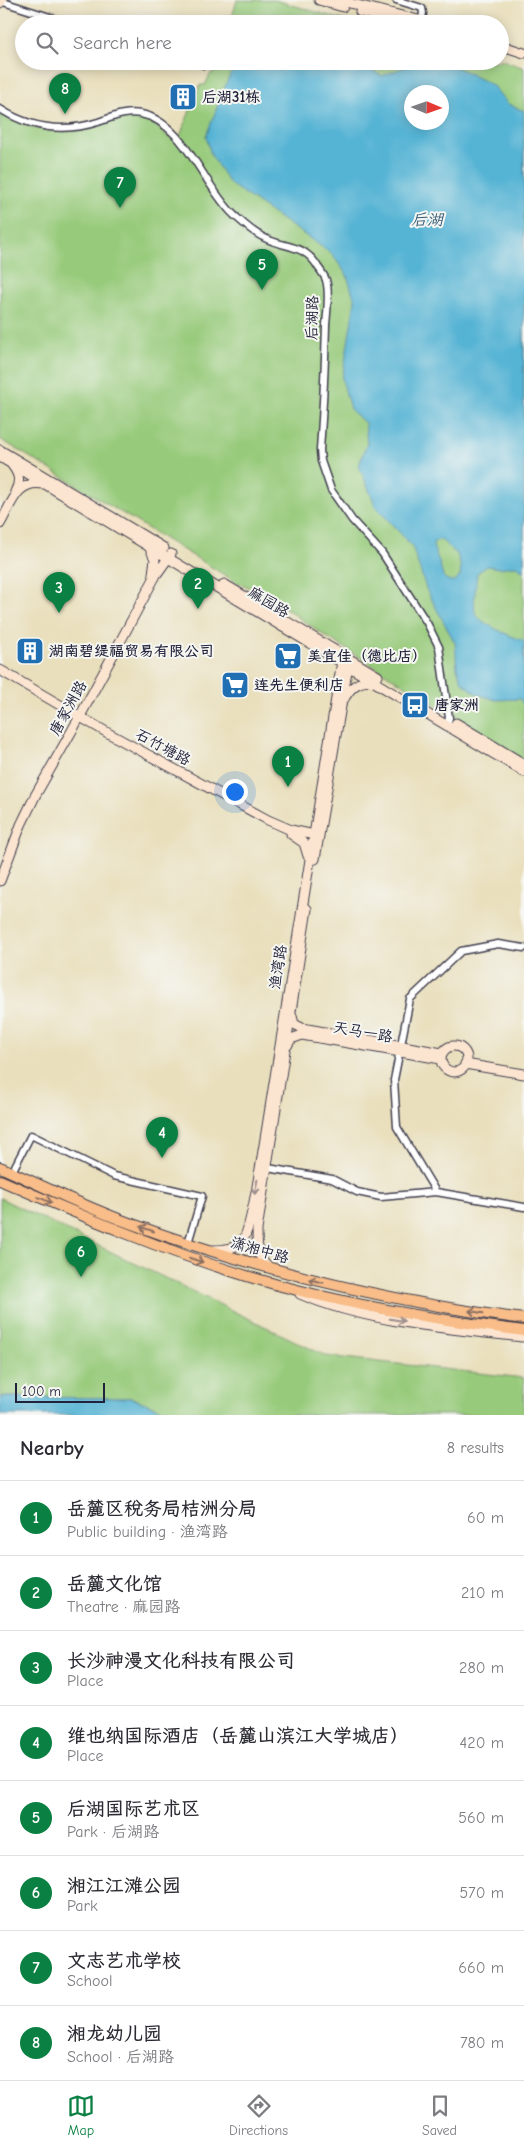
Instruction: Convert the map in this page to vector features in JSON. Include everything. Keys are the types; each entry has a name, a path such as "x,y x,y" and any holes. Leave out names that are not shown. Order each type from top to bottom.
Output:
{"main road":[{"path":"319,0 374,15"},
{"path":"337,0 394,15"},
{"path":"509,43 524,48"},
{"path":"509,48 524,53"},
{"name":"麻园路","path":"0,450 168,554 448,721 524,772"},
{"path":"0,516 19,484 17,473 4,459"},
{"name":"麻园路","path":"4,459 149,546 168,554 185,568 323,651 345,660 378,683 524,764"},
{"path":"0,524 22,486 31,483 46,485"},
{"path":"149,546 155,559 154,574 172,566 185,568"},
{"name":"唐家洲路","path":"1,868 31,796 78,717 154,574 168,554"},
{"path":"323,651 330,658 335,670 336,697"},
{"name":"渔湾路","path":"203,1248 217,1250 232,1248 241,1243 246,1235 264,1145 308,862 315,838 317,811 336,697 345,660"},
{"name":"渔湾路","path":"277,1271 264,1263 257,1246 257,1230 286,1049 315,838 340,710 345,660"},
{"name":"石竹塘路","path":"0,670 65,711"},
{"name":"石竹塘路","path":"0,674 65,711 291,832 315,838"},
{"path":"340,710 347,694 355,685 365,681 378,683"},
{"path":"85,703 86,717 90,724 82,724 71,729 69,718 65,711 78,708 85,703"},
{"name":"唐家洲路","path":"0,880 21,825 71,729"},
{"path":"291,832 302,831 308,827 317,811"},
{"path":"291,832 307,848 308,862"},
{"name":"天马一路","path":"291,1012 294,1024 302,1028 400,1049"},
{"name":"天马一路","path":"286,1049 292,1039 302,1035 442,1056"},
{"name":"天马一路","path":"456,1046 463,1050 466,1061 461,1069 453,1071 446,1068 442,1056 448,1047 456,1046"},
{"name":"天马一路","path":"466,1061 524,1069"},
{"name":"天马一路","path":"466,1061 524,1074"},
{"name":"潇湘中路","path":"0,1167 108,1214 188,1243 277,1271 396,1299 524,1319"},
{"name":"潇湘中路","path":"0,1180 110,1228 181,1255 283,1287 382,1308 523,1334"}],"street":[{"path":"396,0 422,8 423,15"},
{"path":"1,1 44,15"},
{"name":"后湖路","path":"1,112 39,126 66,129 120,114 130,113 152,117 165,126 178,139 233,214 261,236 276,243 300,248 313,258 326,280 327,313 321,461 331,490 352,520 382,552 427,622 439,647 448,721"},
{"path":"436,1192 397,1127 394,1080 410,999 461,951 498,944 524,948"},
{"path":"12,1172 31,1135 114,1176 202,1196 188,1243"},
{"path":"268,1168 332,1179 357,1192 381,1197 436,1192 524,1207"}],"green space":[{"path":"237,0 275,0 326,15 233,15"},
{"path":"509,62 524,68 524,761 327,637 273,600 236,582 0,439 0,114 35,128 56,132 80,130 119,119 135,117 149,121 169,137 178,141 200,85 205,85 211,73 214,73 215,70 509,70"},
{"path":"0,1198 326,1356 524,1378 524,1415 182,1415 168,1412 132,1398 0,1397"}],"water":[{"name":"后湖","path":"233,70 371,70 382,76 397,70 462,70 492,85 508,104 524,111 524,573 518,566 499,568 487,566 477,573 474,604 475,612 482,621 524,641 524,706 520,699 496,700 477,694 462,682 457,668 455,643 427,591 412,546 376,507 359,466 367,443 365,423 350,409 342,379 355,301 347,275 331,253 230,184 211,155 206,136","holes":["439,539 457,554 461,568 460,576 454,581 446,579 442,574 433,543"]},
{"path":"0,1397 132,1398 168,1412 182,1415 0,1415"}],"place":[{"name":"后湖31栋","path":"183,97"},
{"name":"湘龙幼儿园","path":"65,114"},
{"name":"文志艺术学校","path":"120,208"},
{"name":"后湖国际艺术区","path":"262,290"},
{"name":"岳麓文化馆","path":"198,609"},
{"name":"长沙神漫文化科技有限公司","path":"59,613"},
{"name":"湖南碧缇福贸易有限公司","path":"30,651"},
{"name":"美宜佳（德比店）","path":"288,656"},
{"name":"连先生便利店","path":"235,685"},
{"name":"唐家洲","path":"415,705"},
{"name":"岳麓区税务局桔洲分局","path":"288,787"},
{"name":"维也纳国际酒店（岳麓山滨江大学城店）","path":"162,1158"},
{"name":"湘江江滩公园","path":"81,1277"}]}
